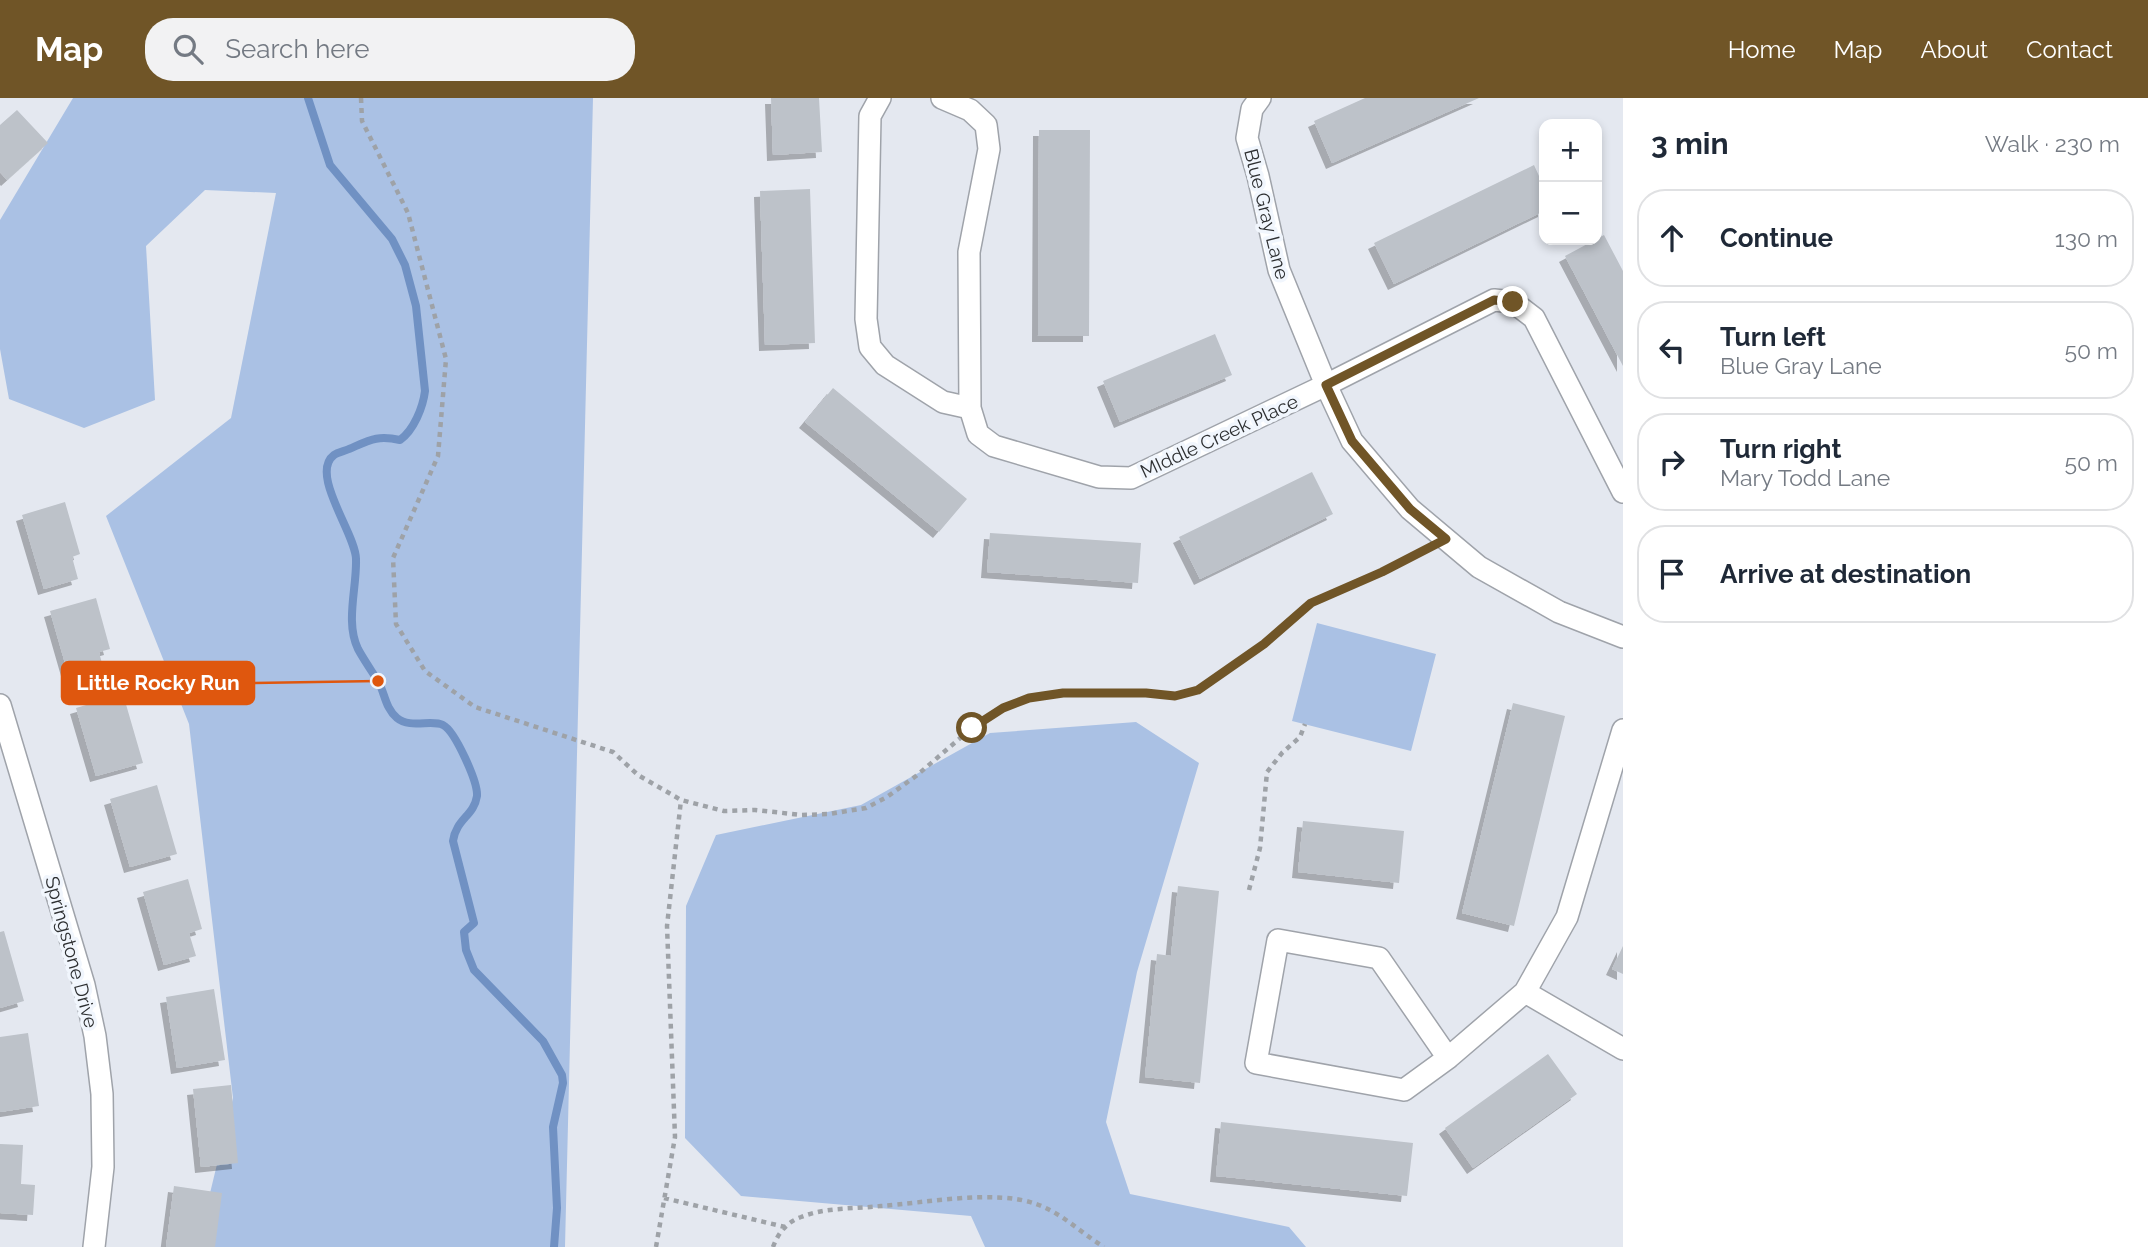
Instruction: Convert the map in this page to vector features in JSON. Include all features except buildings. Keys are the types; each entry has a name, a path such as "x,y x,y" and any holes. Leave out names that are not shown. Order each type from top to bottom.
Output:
{"street":[{"path":"880,98 870,116 866,319 870,347 885,365 916,387 943,402 971,408"},
{"name":"MIddle Creek Place","path":"942,98 970,110 986,125 989,149 969,252 971,408 978,434 994,446 1099,477 1131,478 1326,385 1494,300 1513,302 1534,318 1623,492"},
{"name":"Blue Gray Lane","path":"1260,98 1252,109 1247,138 1279,270 1352,441 1410,509 1479,567 1559,612 1623,637"},
{"name":"Springstone Drive","path":"0,705 84,985 95,1036 102,1094 103,1167 94,1247"},
{"path":"1448,1058 1380,958 1278,940 1256,1063 1404,1090 1448,1058 1525,992 1567,917 1623,733"},
{"path":"1525,992 1623,1049"}],"path":[{"path":"361,98 362,121 408,214 446,359 438,456 393,558 396,624 425,671 475,708 613,752 638,775 681,800 724,811 755,810 802,815 866,808 887,797 972,728 1003,708 1029,698 1063,693 1146,693 1175,696 1198,690 1264,644 1311,603 1382,572 1446,539"},
{"path":"1250,890 1260,848 1267,772 1282,752 1300,737 1305,724"},
{"path":"656,1247 675,1137 667,926 681,800"},
{"path":"773,1247 785,1227 802,1216 830,1210 1006,1197 1035,1203 1061,1215 1085,1236 1104,1247"},
{"path":"664,1198 785,1227"}],"shaded area":[{"path":"73,98 593,98 565,1247 197,1247 233,1098 189,724 106,516 231,418 276,193 205,190 146,246 155,400 84,428 9,399 0,349 0,220"},
{"path":"1317,623 1436,654 1411,751 1292,721"},
{"path":"1136,722 1199,763 1137,972 1106,1122 1130,1194 1289,1227 1306,1247 985,1247 971,1216 741,1196 685,1138 686,906 716,835 861,805 990,733"}],"waterway":[{"path":"308,98 330,165 392,239 405,265 416,306 425,391 417,418 400,440 379,438 368,441 334,455 328,464 330,490 356,559 352,616 354,639 393,714 408,723 438,723 448,729 474,780 477,796 475,803 458,828 453,841 474,923 464,932 466,950 474,970 543,1041 562,1075 563,1083 553,1127 557,1208 554,1247"}],"place":[{"name":"Little Rocky Run","path":"378,681"}],"route":[{"path":"972,728 1003,708 1029,698 1063,693 1146,693 1175,696 1198,690 1264,644 1311,603 1382,572 1446,539 1410,509 1352,441 1326,385 1494,300 1513,302"}]}
